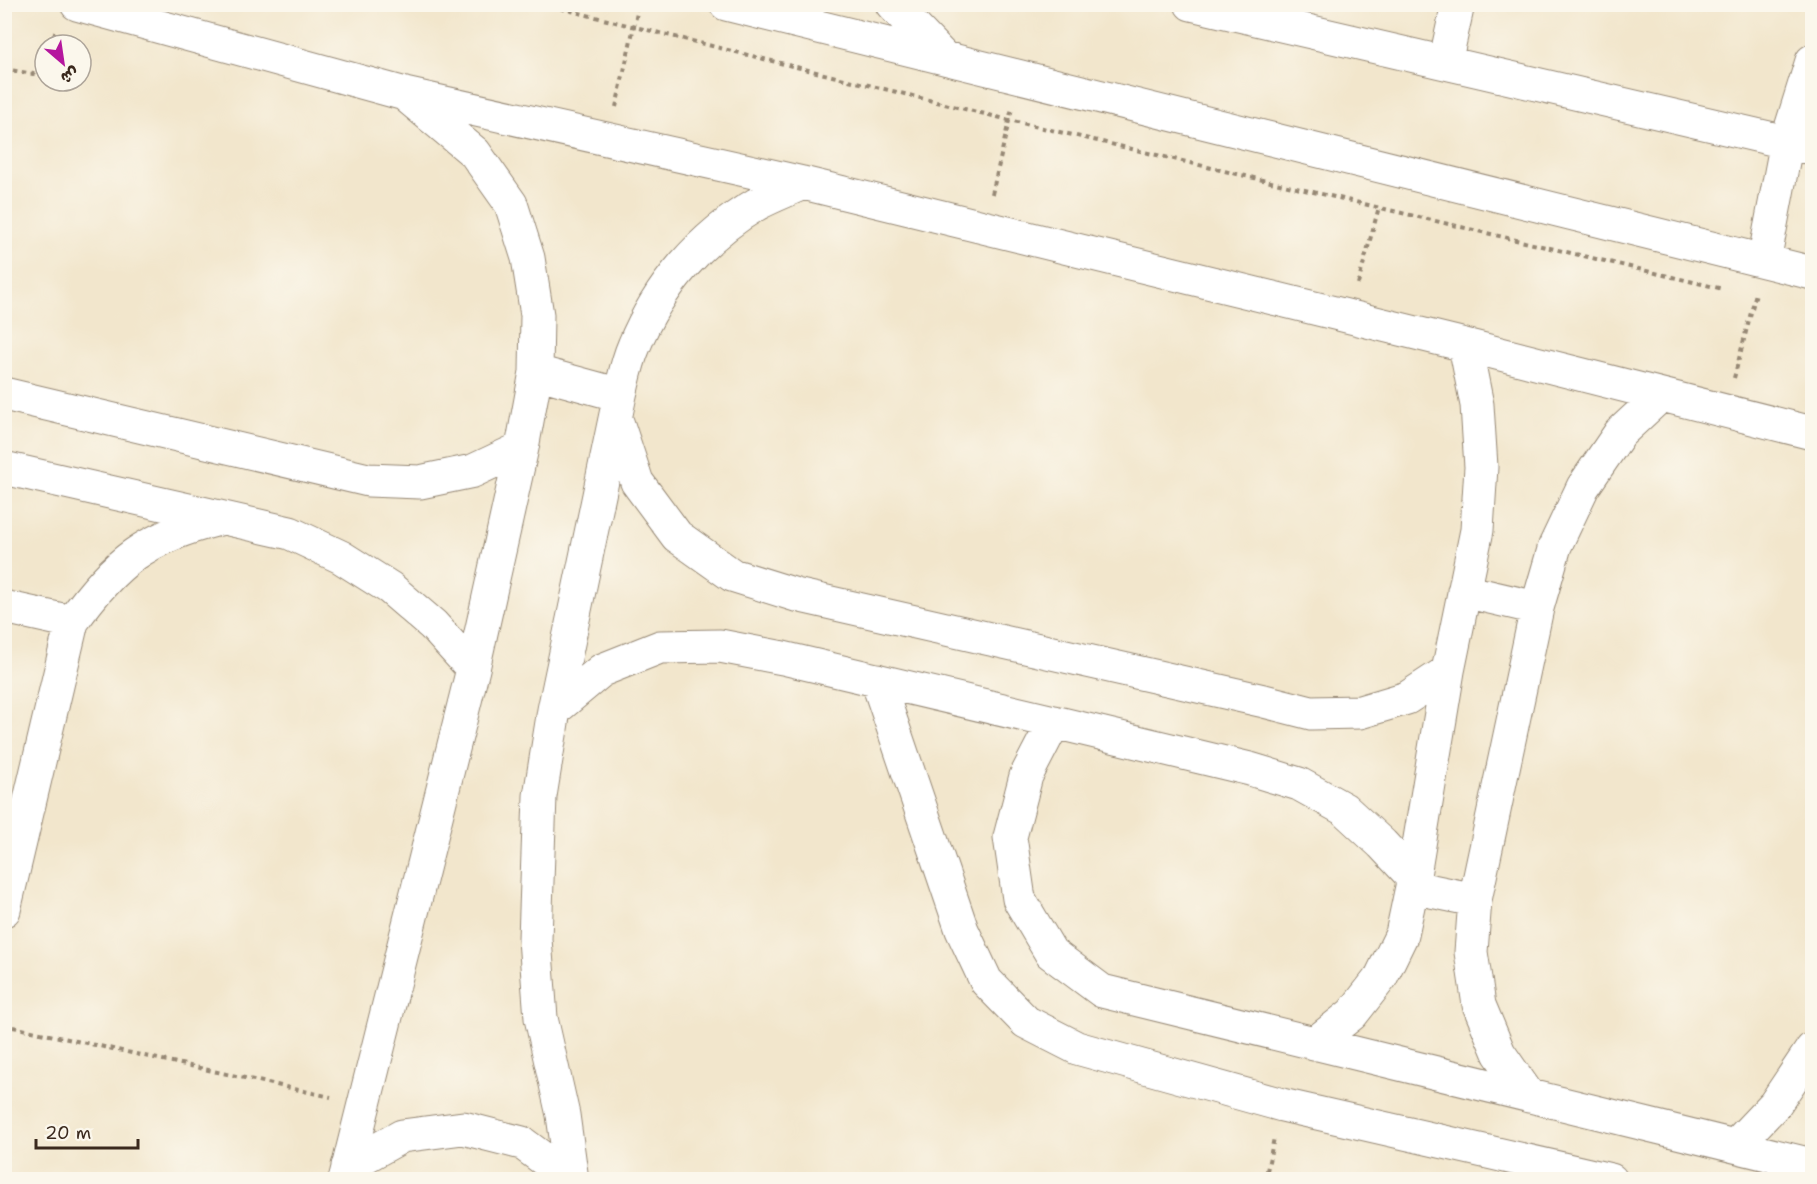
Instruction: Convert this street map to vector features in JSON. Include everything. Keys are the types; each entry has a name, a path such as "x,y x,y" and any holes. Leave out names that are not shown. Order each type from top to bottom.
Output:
{"street":[{"path":"77,4 405,94 803,183 1466,345 1812,433"},
{"path":"726,4 1812,273"},
{"path":"891,4 942,56"},
{"path":"1445,63 1458,4"},
{"path":"1208,6 1800,145"},
{"path":"1764,261 1800,145 1812,61"},
{"path":"347,1173 473,669 522,448 536,372 537,315 528,258 511,204 475,153 405,94"},
{"path":"572,1179 563,1115 541,1018 535,939 540,796 554,710 618,406 633,348 654,304 682,265 718,231 750,209 803,183"},
{"path":"1314,1044 1352,1014 1381,976 1402,934 1448,671 1476,530 1481,467 1478,405 1466,345"},
{"path":"536,372 618,406"},
{"path":"4,394 368,480 420,482 472,471 522,448"},
{"path":"1529,1096 1499,1053 1479,1005 1471,952 1475,900 1537,609 1555,546 1583,487 1620,433 1661,395"},
{"path":"618,406 637,482 677,536 732,575 796,595 1311,713 1360,712 1407,698 1448,671"},
{"path":"4,468 290,534 341,557 390,588 433,625 473,669"},
{"path":"4,910 72,622 94,591 119,565 150,544 184,528 220,519"},
{"path":"1464,591 1537,609"},
{"path":"4,607 72,622"},
{"path":"554,710 602,670 660,647 720,646 1054,722 1250,769 1299,784 1344,809 1382,844 1412,882 1475,900"},
{"path":"877,680 962,930 986,981 1026,1022 1077,1048 1282,1105 1611,1179"},
{"path":"1054,722 1026,776 1010,837 1019,899 1051,953 1102,991 1812,1165"},
{"path":"1736,1145 1775,1104 1812,1049"},
{"path":"347,1173 402,1136 463,1128 522,1143 572,1179"}],"path":[{"path":"543,4 1009,120 1732,291"},
{"path":"609,140 639,4"},
{"path":"4,69 33,74"},
{"path":"4,94 10,70"},
{"path":"984,227 1019,76"},
{"path":"1350,317 1390,168"},
{"path":"1726,411 1764,261"},
{"path":"1744,294 1767,299"},
{"path":"4,1025 364,1105"},
{"path":"1264,1179 1282,1105"}]}
